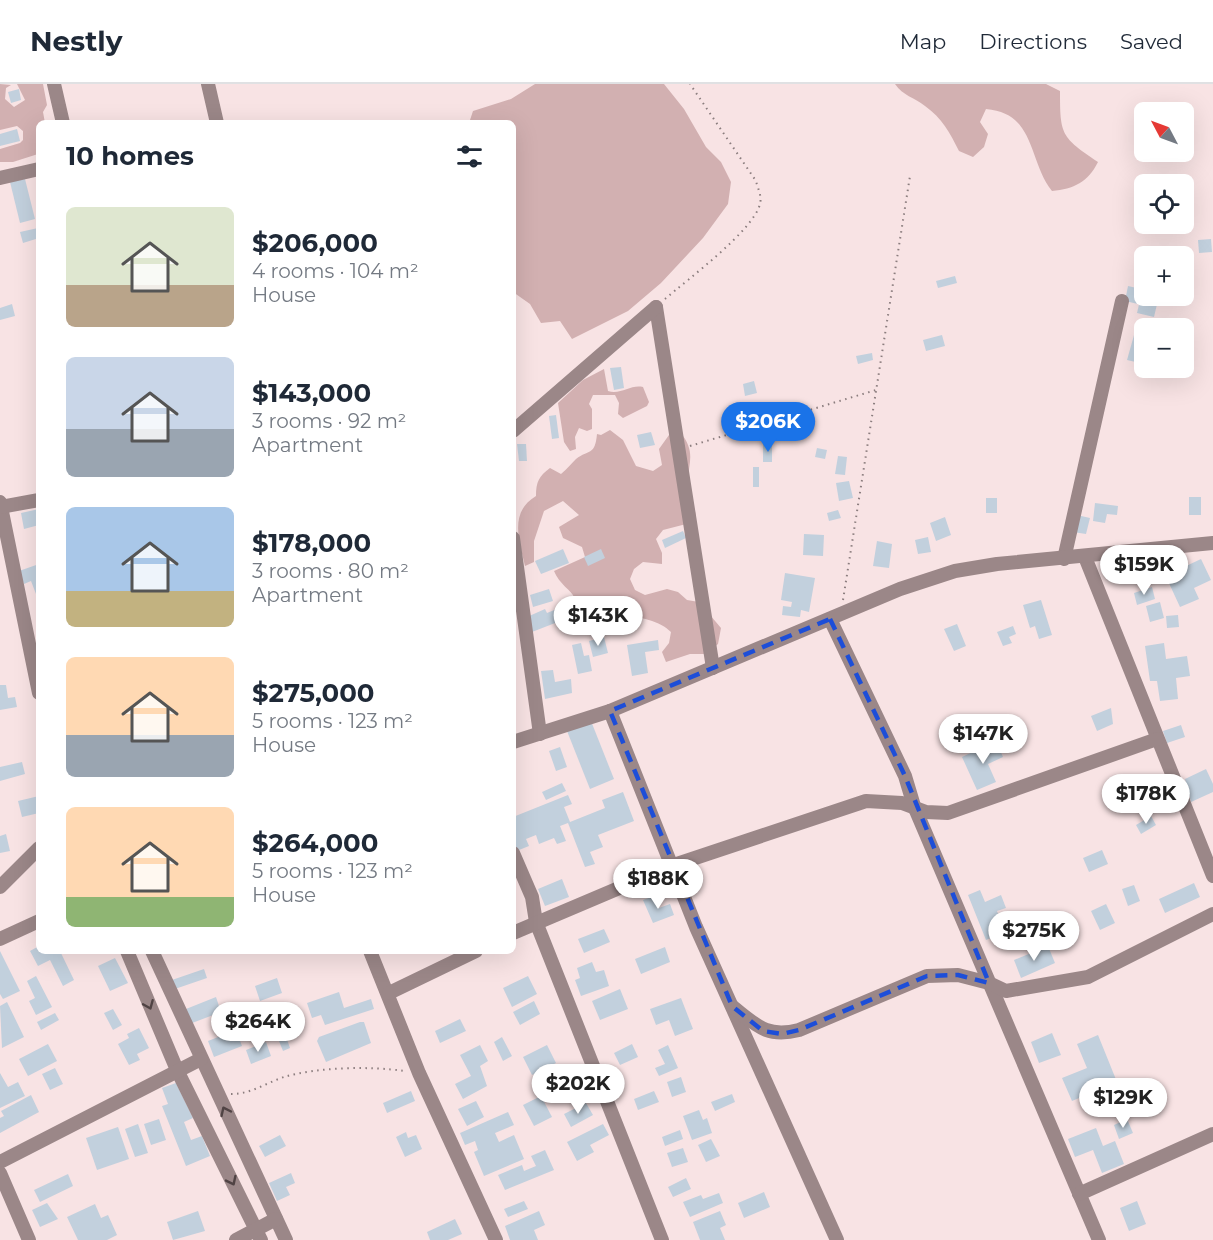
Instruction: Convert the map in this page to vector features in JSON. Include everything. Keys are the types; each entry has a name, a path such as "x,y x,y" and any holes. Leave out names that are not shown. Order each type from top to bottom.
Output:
{"street":[{"path":"54,84 62,120"},
{"path":"208,84 216,120"},
{"path":"0,178 36,170"},
{"path":"1064,559 1122,301"},
{"path":"516,428 657,307"},
{"path":"657,307 713,668"},
{"path":"36,500 0,505 36,679"},
{"path":"516,741 610,711 900,589 955,571 1213,543"},
{"path":"1085,557 1213,876"},
{"path":"516,560 540,734"},
{"path":"835,616 905,776 914,806 1099,1240"},
{"path":"610,711 671,866 831,1238"},
{"path":"516,932 671,866 866,801 914,806 926,812 948,813 1158,739"},
{"path":"0,887 36,851"},
{"path":"516,860 532,897 536,922 662,1240"},
{"path":"732,1006 763,1031 782,1035 927,976 958,975 989,983 1006,992 1088,977 1213,914"},
{"path":"0,939 36,922"},
{"path":"127,954 177,1070 258,1235"},
{"path":"153,954 286,1240"},
{"path":"371,954 389,993 419,1073 496,1240"},
{"path":"389,993 470,954"},
{"path":"0,1162 201,1059"},
{"path":"1079,1194 1213,1134"},
{"path":"0,1173 29,1240"},
{"path":"236,1240 258,1235 276,1219"}],"path":[{"path":"657,307 747,226 760,204 756,182 690,84"},
{"path":"835,616 876,390 910,176"},
{"path":"679,449 876,390"},
{"path":"217,1094 244,1094 285,1077 320,1072 380,1067 419,1073"}],"highlighted area":[{"path":"830,619 905,776 989,983 958,975 927,976 799,1030 782,1034 763,1031 732,1006 610,711"}],"shaded area":[{"path":"0,84 11,85 6,88 5,99 14,107 25,100 17,84 43,84 47,105 43,112 44,120 36,120 36,155 13,162 0,162 0,149 20,143 23,140 23,131 17,126 0,130"},
{"path":"535,84 664,84 684,109 706,147 721,162 731,182 728,204 703,238 661,283 628,311 572,339 560,321 541,323 530,304 516,294 516,120 470,120 473,111 511,99"},
{"path":"895,84 1046,84 1060,91 1062,126 1065,134 1076,147 1098,162 1090,175 1080,183 1052,191 1044,179 1029,140 1014,119 1002,112 986,109 980,122 988,134 984,147 973,157 959,151 941,121"},
{"path":"604,369 608,391 617,392 643,387 649,402 647,406 623,418 618,414 619,403 615,395 593,395 589,404 592,409 592,429 587,431 579,428 575,437 576,449 570,451 564,442 558,403 583,380"},
{"path":"610,430 623,440 636,466 653,471 662,465 659,449 669,435 680,432 689,447 688,480 696,517 694,522 663,530 656,539 662,553 662,564 643,562 634,569 630,579 635,590 645,595 667,589 678,592 687,600 699,602 721,628 718,644 706,654 690,654 666,662 662,652 669,643 671,632 660,624 646,619 618,616 606,633 581,622 574,597 554,571 585,557 582,547 563,538 559,527 579,515 563,501 544,511 534,541 534,562 525,566 519,537 519,518 522,510 536,496 541,477 550,468 561,474 576,459 593,449 597,434 601,435"}],"building":[{"path":"19,89 21,100 11,103 8,92"},
{"path":"17,129 20,141 0,146 0,134"},
{"path":"25,179 35,219 20,223 10,182"},
{"path":"36,228 36,239 23,243 20,232"},
{"path":"1211,239 1212,252 1199,253 1198,240"},
{"path":"955,276 957,283 938,288 936,281"},
{"path":"1128,286 1134,287 1134,303 1125,301"},
{"path":"12,304 15,316 0,320 0,308"},
{"path":"1139,306 1157,306 1154,317 1137,313"},
{"path":"942,335 945,346 926,351 923,340"},
{"path":"1134,335 1134,362 1127,360"},
{"path":"872,353 873,360 858,364 856,356"},
{"path":"621,367 624,388 614,390 610,368"},
{"path":"754,381 757,393 745,396 743,384"},
{"path":"556,415 559,438 552,439 549,416"},
{"path":"651,432 655,445 640,448 637,435"},
{"path":"517,444 526,444 527,461 519,461"},
{"path":"763,444 772,444 772,462 763,462"},
{"path":"817,448 827,450 825,459 815,457"},
{"path":"838,456 847,457 845,475 835,474"},
{"path":"753,467 759,467 759,487 753,487"},
{"path":"849,481 853,498 839,501 836,483"},
{"path":"1189,497 1201,497 1201,515 1189,515"},
{"path":"986,498 997,498 997,513 986,513"},
{"path":"1095,503 1118,506 1117,515 1107,514 1105,523 1093,521"},
{"path":"36,510 36,526 24,529 21,513"},
{"path":"838,510 841,518 829,521 827,513"},
{"path":"1077,515 1090,518 1086,534 1073,532"},
{"path":"945,517 951,535 936,541 930,523"},
{"path":"683,531 686,538 665,548 662,540"},
{"path":"804,534 824,535 823,556 803,555"},
{"path":"928,537 931,552 918,554 915,540"},
{"path":"877,541 892,544 889,568 873,566"},
{"path":"563,549 569,563 541,574 535,561"},
{"path":"601,549 605,558 588,566 584,557"},
{"path":"1201,559 1211,580 1194,588 1199,599 1180,607 1168,581 1186,572 1184,567"},
{"path":"36,565 36,594 31,581 24,584 19,571"},
{"path":"785,573 815,578 809,612 801,610 800,617 782,615 783,606 791,607 792,602 781,600"},
{"path":"1152,587 1155,599 1137,605 1134,593"},
{"path":"549,589 553,601 533,607 530,595"},
{"path":"1041,600 1052,635 1039,639 1035,626 1030,628 1023,605"},
{"path":"1160,602 1164,618 1150,622 1146,606"},
{"path":"564,606 568,618 532,632 527,617 545,609 547,613"},
{"path":"1178,615 1179,627 1167,628 1166,616"},
{"path":"957,624 966,646 954,651 944,629"},
{"path":"1013,626 1016,634 1009,637 1012,643 1003,646 997,632"},
{"path":"604,637 608,653 593,657 589,641"},
{"path":"658,640 659,650 645,652 648,673 632,676 627,645"},
{"path":"581,643 584,656 589,655 592,671 578,674 572,645"},
{"path":"1164,643 1166,659 1187,656 1190,676 1176,678 1178,699 1160,701 1157,681 1150,681 1145,646"},
{"path":"553,670 555,682 571,679 572,693 545,699 541,671"},
{"path":"0,685 6,685 8,698 15,697 17,707 0,710"},
{"path":"1111,708 1113,724 1097,731 1091,716"},
{"path":"591,721 614,779 590,789 567,731"},
{"path":"1181,725 1185,737 1167,743 1163,731"},
{"path":"996,741 1003,757 988,764 996,782 977,790 962,757"},
{"path":"560,747 567,767 556,771 549,751"},
{"path":"22,762 25,774 0,781 0,767"},
{"path":"1206,769 1213,784 1213,792 1191,802 1185,779"},
{"path":"562,783 566,791 546,800 542,792"},
{"path":"623,792 634,821 598,835 603,847 590,852 595,864 585,867 568,823 560,826 566,841 557,844 554,838 539,844 536,835 526,839 529,846 516,851 516,816 568,795 572,804 564,807 570,822 605,808 602,800"},
{"path":"36,797 36,814 22,817 18,801"},
{"path":"1151,816 1156,825 1141,834 1136,825"},
{"path":"6,834 10,851 0,853 0,836"},
{"path":"1102,850 1108,864 1089,872 1083,858"},
{"path":"656,878 660,885 642,894 638,887"},
{"path":"562,879 569,897 545,906 538,889"},
{"path":"1194,883 1200,897 1165,913 1159,899"},
{"path":"1134,885 1140,901 1128,906 1122,889"},
{"path":"980,890 985,902 1001,895 1006,908 997,911 1005,932 986,940 968,895"},
{"path":"654,896 659,908 670,904 674,915 653,923 643,900"},
{"path":"1106,904 1115,923 1100,930 1091,911"},
{"path":"604,929 610,942 584,953 578,939"},
{"path":"1048,946 1055,963 1021,978 1014,960"},
{"path":"665,947 670,962 641,974 635,959"},
{"path":"36,948 36,954 61,954 74,980 63,986 50,960 38,966 30,951"},
{"path":"0,951 20,991 3,999 0,994"},
{"path":"115,958 128,983 110,991 98,966"},
{"path":"592,962 596,972 604,970 609,986 581,996 575,980 580,978 577,968"},
{"path":"204,969 207,978 172,990 169,981"},
{"path":"36,976 52,1007 36,1015 29,1001 35,998 27,981"},
{"path":"528,976 537,994 512,1007 503,988"},
{"path":"277,978 282,993 260,1001 255,986"},
{"path":"620,989 628,1009 600,1020 592,1001"},
{"path":"339,992 344,1008 371,999 374,1009 325,1025 321,1015 312,1018 307,1003"},
{"path":"216,997 221,1012 187,1025 181,1011"},
{"path":"681,998 693,1029 675,1036 669,1020 656,1025 650,1009"},
{"path":"534,1001 540,1014 520,1025 513,1012"},
{"path":"7,1002 24,1037 2,1048 0,1006"},
{"path":"113,1009 122,1025 113,1030 104,1013"},
{"path":"55,1013 59,1020 41,1030 37,1022"},
{"path":"460,1019 466,1031 440,1043 435,1031"},
{"path":"364,1022 371,1043 326,1062 317,1041 319,1037"},
{"path":"139,1028 149,1048 137,1054 140,1060 129,1065 118,1044 129,1038 127,1034"},
{"path":"283,1028 290,1048 283,1051 275,1031"},
{"path":"236,1030 242,1046 214,1057 208,1041"},
{"path":"1052,1033 1061,1055 1039,1063 1031,1042"},
{"path":"1098,1035 1117,1082 1072,1101 1062,1078 1087,1068 1077,1044"},
{"path":"502,1037 512,1056 503,1061 494,1042"},
{"path":"266,1042 271,1056 251,1064 246,1050"},
{"path":"48,1044 57,1061 28,1076 19,1059"},
{"path":"632,1044 638,1057 620,1065 614,1053"},
{"path":"480,1045 488,1061 480,1066 487,1086 463,1099 455,1084 471,1076 460,1055"},
{"path":"547,1045 556,1063 532,1075 523,1057"},
{"path":"668,1045 678,1068 659,1076 655,1068 665,1064 658,1050"},
{"path":"55,1068 63,1084 50,1090 42,1074"},
{"path":"0,1073 8,1087 18,1082 25,1096 0,1108"},
{"path":"681,1077 686,1092 672,1097 667,1082"},
{"path":"176,1083 193,1118 184,1122 191,1140 202,1136 210,1156 186,1166 162,1106 168,1104 162,1088"},
{"path":"411,1091 415,1101 387,1113 383,1103"},
{"path":"654,1091 659,1102 638,1110 634,1099"},
{"path":"732,1094 735,1102 715,1111 711,1102"},
{"path":"31,1095 39,1112 0,1133 0,1118 4,1116 1,1111"},
{"path":"541,1096 552,1117 534,1126 523,1105"},
{"path":"476,1101 484,1117 467,1126 458,1109"},
{"path":"586,1103 593,1115 571,1127 564,1114"},
{"path":"699,1110 703,1120 707,1118 712,1133 692,1140 683,1116"},
{"path":"508,1112 514,1125 495,1133 499,1142 514,1135 524,1159 484,1176 474,1152 478,1150 475,1141 465,1145 460,1133"},
{"path":"159,1119 166,1140 151,1145 144,1124"},
{"path":"1127,1119 1133,1133 1119,1139 1114,1125"},
{"path":"138,1124 148,1153 135,1157 125,1129"},
{"path":"603,1124 609,1135 590,1145 594,1152 577,1161 567,1142"},
{"path":"118,1127 129,1159 97,1170 86,1138"},
{"path":"1096,1128 1103,1146 1115,1141 1124,1164 1102,1173 1093,1150 1075,1157 1068,1139"},
{"path":"680,1130 683,1139 665,1146 662,1137"},
{"path":"406,1132 408,1138 416,1135 422,1149 405,1157 396,1137"},
{"path":"280,1135 286,1146 265,1157 259,1146"},
{"path":"711,1139 720,1156 706,1162 698,1145"},
{"path":"683,1148 688,1162 672,1167 667,1153"},
{"path":"545,1150 554,1170 505,1190 498,1175 522,1165 524,1171 536,1166 531,1156"},
{"path":"291,1173 295,1183 286,1187 290,1195 277,1201 269,1183"},
{"path":"68,1174 73,1186 40,1202 34,1190"},
{"path":"686,1178 691,1189 673,1197 668,1187"},
{"path":"764,1192 770,1207 744,1218 738,1203"},
{"path":"719,1193 723,1203 690,1217 683,1202 701,1195 703,1199"},
{"path":"524,1201 528,1209 508,1217 504,1209"},
{"path":"1137,1201 1146,1224 1129,1231 1120,1208"},
{"path":"47,1203 58,1219 40,1227 32,1210"},
{"path":"95,1204 101,1218 108,1215 117,1235 107,1240 78,1240 67,1217"},
{"path":"198,1211 205,1231 173,1240 167,1222"},
{"path":"539,1211 545,1225 534,1230 538,1240 510,1240 505,1226"},
{"path":"720,1211 726,1225 720,1228 725,1240 700,1240 693,1222"},
{"path":"455,1219 462,1234 448,1240 430,1240 427,1232"}]}
